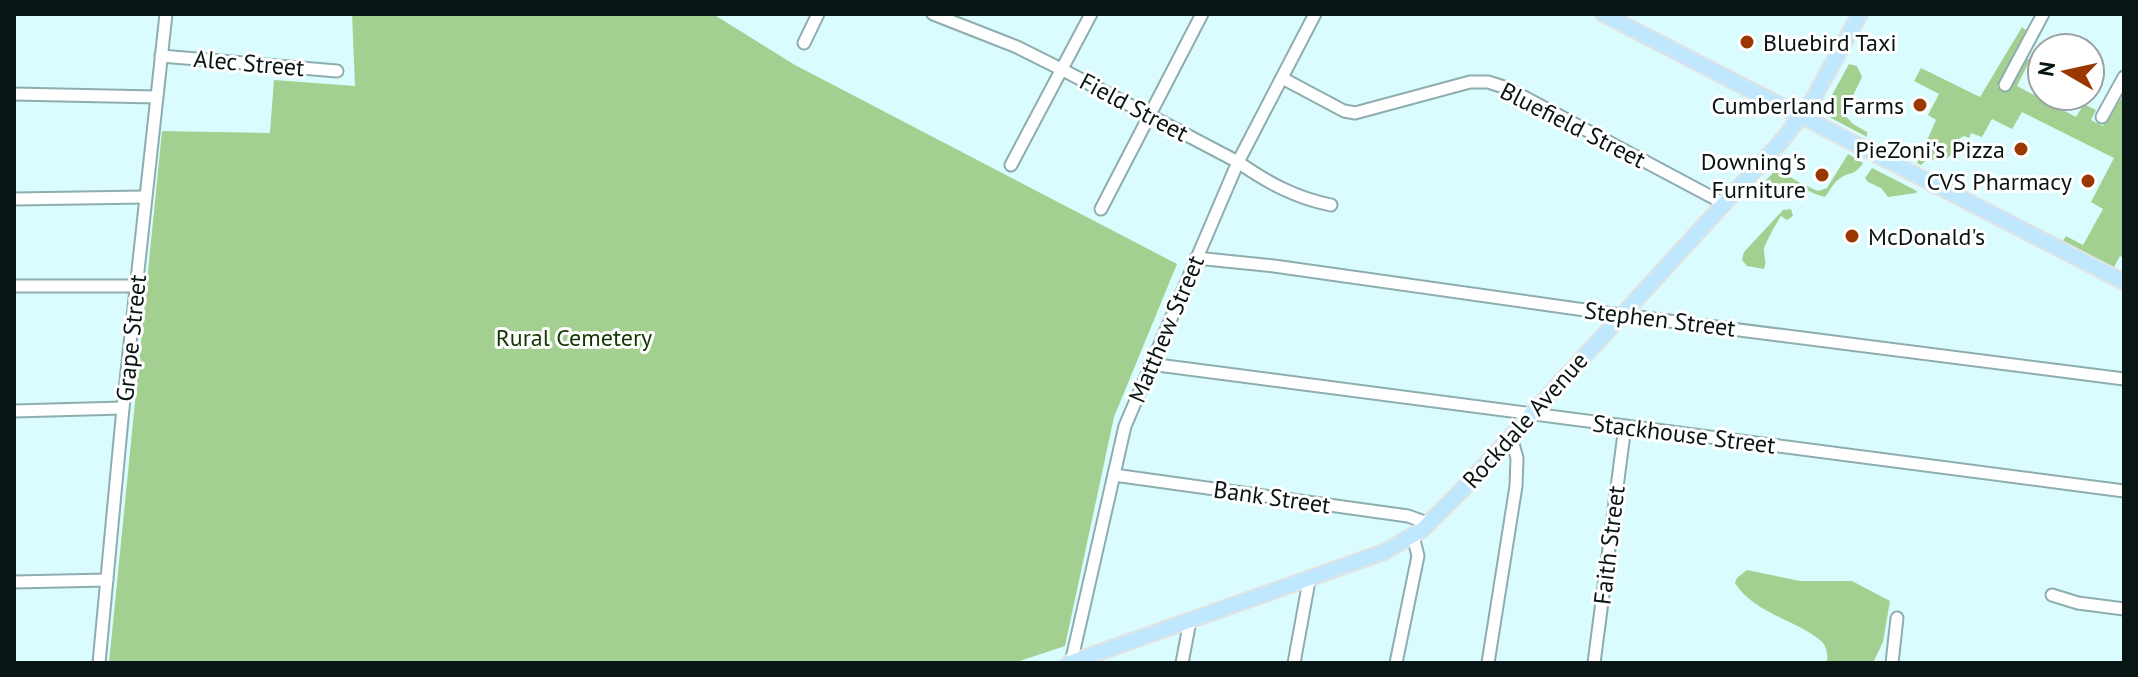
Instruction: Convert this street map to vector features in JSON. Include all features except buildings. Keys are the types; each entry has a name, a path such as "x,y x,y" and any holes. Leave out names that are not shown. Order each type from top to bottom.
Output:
{"main road":[{"path":"1603,14 2124,282"},
{"name":"Rockdale Avenue","path":"1070,663 1309,581 1384,552 1430,524 1801,116 1860,14"}],"street":[{"name":"Grape Street","path":"99,663 166,14"},
{"path":"804,43 818,14"},
{"path":"1011,165 1091,14"},
{"path":"1101,209 1202,14"},
{"name":"Matthew Street","path":"1070,663 1125,426 1238,162 1315,14"},
{"path":"2005,85 2043,14"},
{"name":"Field Street","path":"941,15 1063,70 1304,200 1331,205"},
{"name":"Alec Street","path":"161,56 337,71"},
{"path":"2102,117 2124,77"},
{"name":"Bluefield Street","path":"1282,78 1344,111 1355,113 1470,82 1488,82 1507,88 1723,203"},
{"path":"14,94 156,97"},
{"path":"14,199 145,197"},
{"name":"Stephen Street","path":"1196,258 2124,379"},
{"path":"14,286 136,286"},
{"name":"Stackhouse Street","path":"1150,364 2124,491"},
{"path":"14,411 123,408"},
{"name":"Faith Street","path":"1594,663 1625,426"},
{"path":"1488,663 1516,486 1517,458 1511,437"},
{"name":"Bank Street","path":"1114,475 1408,516 1430,524"},
{"path":"1396,663 1418,556 1413,536"},
{"path":"14,582 107,580"},
{"path":"1294,663 1309,581"},
{"path":"2052,595 2078,603 2124,609"},
{"path":"1892,663 1897,618"},
{"path":"1182,663 1190,621"}],"green space":[{"name":"Rural Cemetery","path":"352,14 713,14 795,65 1177,264 1114,417 1065,646 1014,663 109,663 162,131 270,133 274,80 355,86"},
{"path":"2022,27 2026,30 1997,87 2006,92 2026,58 2026,68 2017,86 2026,91 2026,112 2066,112 2076,117 2079,112 2095,112 2091,120 2103,126 2124,94 2124,258 2120,256 2114,267 2062,242 2066,236 2083,245 2103,209 2091,202 2114,158 2022,112 2012,129 1992,119 1982,137 1971,133 1969,138 1964,136 1957,140 1952,154 1946,159 1926,160 1921,165 1917,163 1936,120 1928,115 1939,94 1914,81 1921,68 1980,97"},
{"path":"1849,64 1857,66 1862,77 1844,114 1867,132 1867,137 1828,114 1832,95"},
{"path":"1848,154 1863,163 1857,170 1837,180 1825,197 1784,184 1768,189 1763,183 1778,168 1818,191 1827,188"},
{"path":"1872,168 1916,193 1888,197 1881,188 1865,178"},
{"path":"1791,209 1793,216 1787,220 1781,216 1766,244 1764,269 1747,266 1742,260 1744,252 1783,210"},
{"path":"1747,570 1800,581 1852,581 1890,601 1883,642 1873,663 1827,663 1826,650 1820,640 1763,609 1743,593 1735,583"}],"place":[{"name":"Bluebird Taxi","path":"1747,42"},
{"name":"Cumberland Farms","path":"1920,105"},
{"name":"PieZoni's Pizza","path":"2021,149"},
{"name":"Downing's Furniture","path":"1822,175"},
{"name":"CVS Pharmacy","path":"2088,181"},
{"name":"McDonald's","path":"1852,236"}]}
